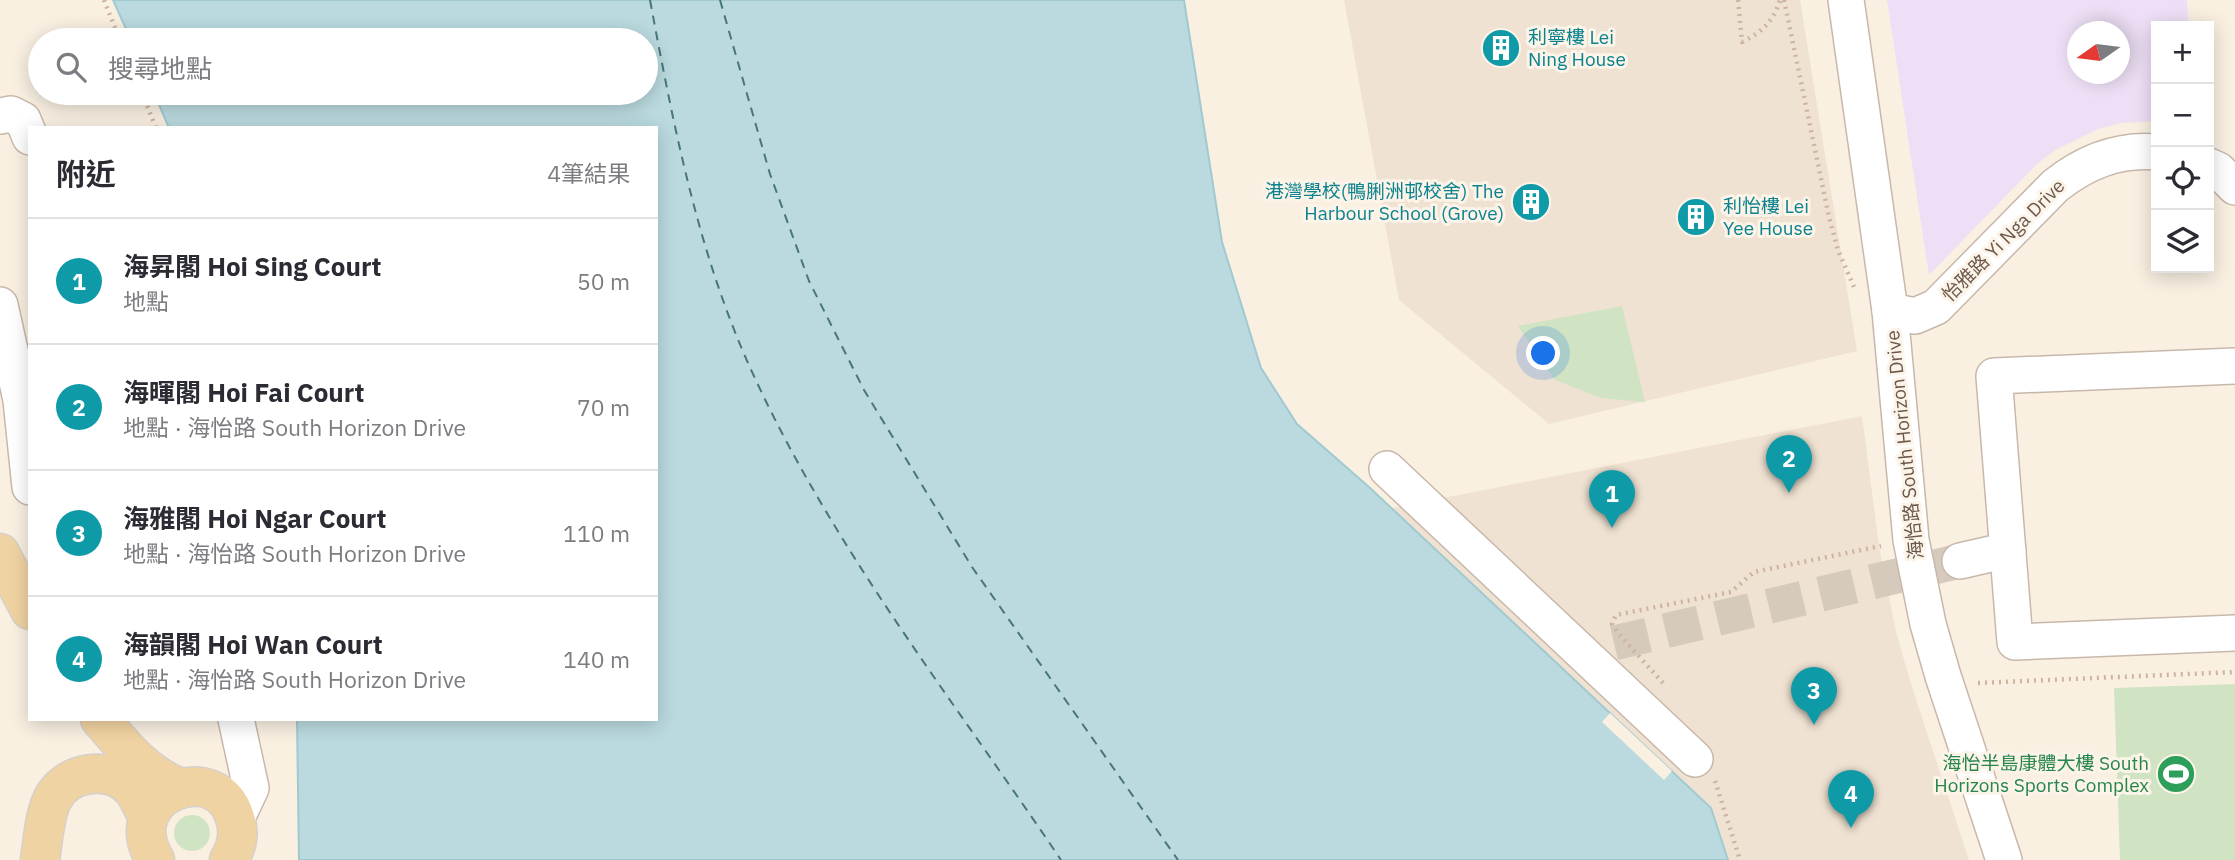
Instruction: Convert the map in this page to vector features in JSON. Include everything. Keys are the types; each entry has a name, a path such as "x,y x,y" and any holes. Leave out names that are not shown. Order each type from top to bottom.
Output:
{"main road":[{"path":"0,553 28,606"},
{"path":"102,721 143,767 160,779 218,794 228,805 236,846"},
{"path":"40,860 52,800 69,781 85,774 104,774 132,789 148,846"},
{"path":"148,846 156,803 166,794 192,788"}],"street":[{"name":"海怡路 South Horizon Drive","path":"1846,0 1890,312 1911,540 1943,676 2004,860"},
{"path":"0,116 11,114 23,120 28,132"},
{"name":"怡雅路 Yi Nga Drive","path":"1890,312 1915,316 1936,307 2070,174 2104,158 2122,153 2151,152"},
{"path":"2214,168 2235,187"},
{"path":"0,305 21,400 28,467"},
{"path":"2235,366 1994,376 2015,642 2235,633"},
{"path":"1387,468 1604,653 1704,767"},
{"path":"1960,561 2008,550"},
{"path":"236,721 251,788 236,846"},
{"path":"192,788 228,771 243,755"}],"path":[{"path":"104,0 116,28"},
{"path":"1738,0 1742,42 1762,31 1771,21 1782,0"},
{"path":"1782,0 1829,217 1857,294"},
{"path":"147,105 155,126"},
{"path":"1671,692 1618,633 1612,624 1616,615 1731,592 1755,572 1892,543"},
{"path":"1978,682 2235,672"},
{"path":"1704,767 1740,860"}],"shaded area":[{"path":"1344,0 1800,0 1857,351 1549,424 1399,300"},
{"path":"1887,0 2187,0 2188,21 2151,21 2151,121 2121,123 2098,129 2055,150 2036,165 1929,275"},
{"path":"1862,416 1879,546 1896,632 1969,860 1728,860 1711,808 1392,508"}],"green space":[{"path":"1622,306 1645,402 1601,398 1555,380 1518,326"},
{"name":"海怡半島康體大樓 South Horizons Sports Complex","path":"2235,684 2235,860 2120,860 2114,688"},
{"path":"192,815 205,820 210,833 205,846 192,851 179,846 174,833 179,820"}],"water":[{"path":"113,0 1184,0 1222,242 1261,368 1297,424 1369,487 1711,808 1728,860 299,860 297,721 658,721 658,126 168,126 159,105 658,105 658,28 126,28"}],"pier":[{"path":"1610,713 1672,771 1664,780 1602,722"}],"ferry route":[{"path":"650,0 655,28"},
{"path":"720,0 770,174 809,281 864,390 972,567 1178,860"},
{"path":"658,41 688,184 714,275 748,363 780,429 853,556 1061,860"}],"tunnel":[{"path":"1614,643 1960,561"}],"place":[{"name":"利寧樓 Lei Ning House","path":"1501,48"},
{"name":"港灣學校(鴨脷洲邨校舍) The Harbour School (Grove)","path":"1531,202"},
{"name":"利怡樓 Lei Yee House","path":"1696,217"},
{"name":"海暉閣 Hoi Fai Court","path":"1789,493"},
{"name":"海昇閣 Hoi Sing Court","path":"1612,528"},
{"name":"海雅閣 Hoi Ngar Court","path":"1814,725"},
{"name":"海怡半島康體大樓 South Horizons Sports Complex","path":"2176,774"},
{"name":"海韻閣 Hoi Wan Court","path":"1851,828"}]}
